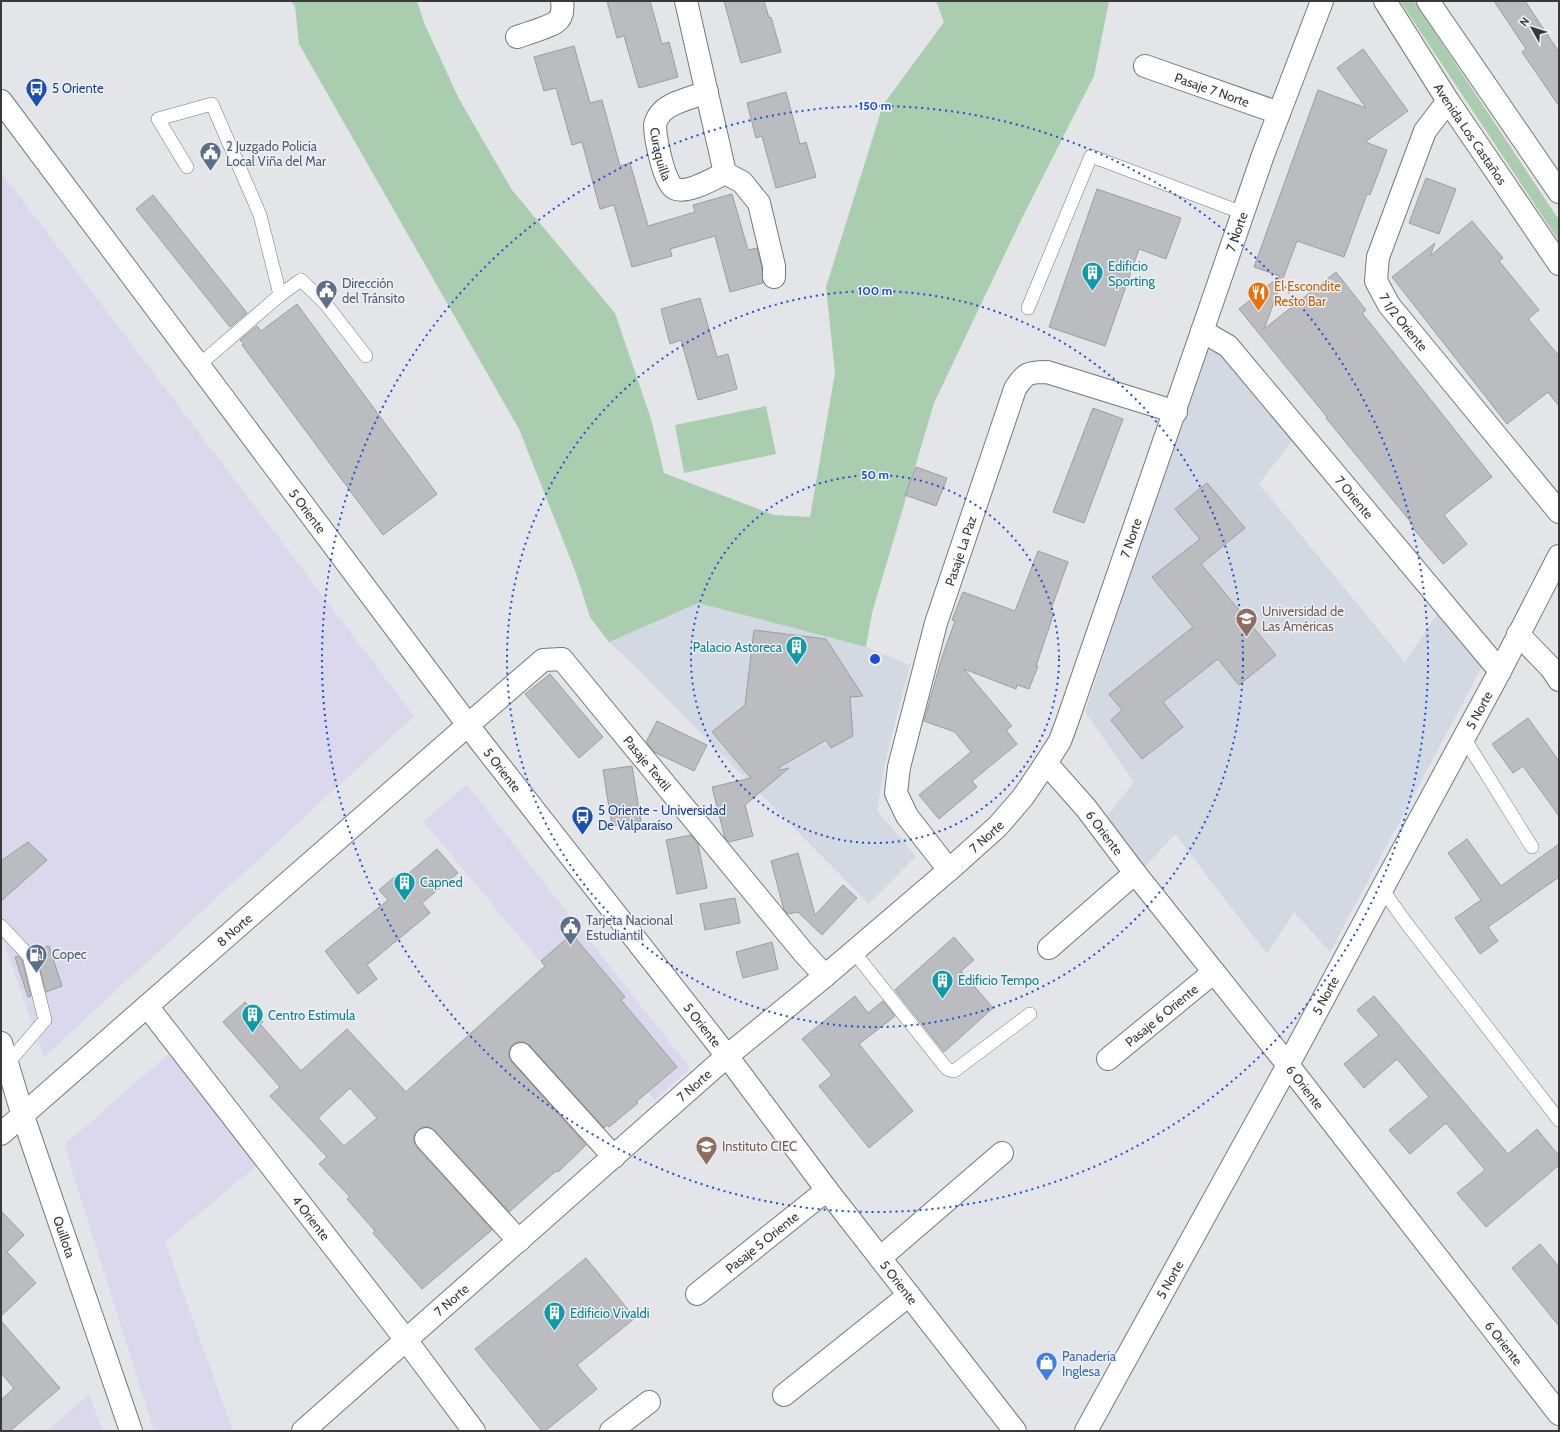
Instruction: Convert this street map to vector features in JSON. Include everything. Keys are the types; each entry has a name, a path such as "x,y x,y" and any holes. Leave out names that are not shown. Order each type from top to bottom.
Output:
{"street":[{"path":"517,38 557,22 561,16 563,8 562,1"},
{"path":"686,1 726,174 742,182 759,203 774,266 774,277"},
{"name":"7 Norte","path":"303,1431 727,1056 854,952 950,870 998,826 1023,797 1060,741 1176,412 1202,331 1243,213 1322,1"},
{"name":"Avenida Los Castaños","path":"1385,1 1448,101 1559,264"},
{"path":"1428,1 1559,192"},
{"name":"Pasaje 7 Norte","path":"1145,66 1279,113"},
{"name":"Curaquilla","path":"706,92 668,106 662,111 655,124 657,143 667,181 673,188 680,190 692,188 726,174"},
{"name":"5 Oriente","path":"1,101 468,725 727,1056 827,1190 1015,1431"},
{"name":"7 1/2 Oriente","path":"1448,101 1425,131 1378,257 1376,281 1389,305 1559,512"},
{"name":"7 Oriente","path":"1202,331 1228,346 1500,671"},
{"name":"Pasaje La Paz","path":"950,870 907,816 896,793 899,767 936,623 1015,389 1023,377 1031,372 1047,372 1176,412"},
{"name":"5 Norte","path":"1086,1431 1288,1065 1558,560"},
{"path":"1518,634 1551,668 1559,680"},
{"name":"Pasaje Textil","path":"468,725 543,660 562,659 803,952 825,976"},
{"name":"8 Norte","path":"1,1134 468,725"},
{"name":"6 Oriente","path":"1046,763 1086,808 1134,873 1288,1065 1559,1414"},
{"path":"1049,948 1134,873"},
{"name":"Pasaje 6 Oriente","path":"1108,1058 1214,972"},
{"name":"4 Oriente","path":"147,1006 406,1340 474,1431"},
{"name":"Quillota","path":"4,1053 23,1116 131,1431"},
{"path":"521,1054 614,1157"},
{"path":"426,1139 519,1241"},
{"path":"880,1258 1002,1153"},
{"name":"Pasaje 5 Oriente","path":"696,1294 827,1190"},
{"path":"784,1395 909,1295"},
{"path":"611,1431 649,1402"}],"lane":[{"path":"187,167 158,119 212,104 260,215 280,295"},
{"path":"1028,308 1091,156 1243,213"},
{"path":"199,365 280,295 301,280 325,303 366,356"},
{"path":"1464,738 1532,847"},
{"path":"1382,889 1407,924 1559,1120"},
{"path":"1,926 29,956 45,1020 4,1053"},
{"path":"854,952 947,1068 954,1071 1030,1014"}],"shaded area":[{"path":"1,172 414,716 44,1057 1,935"},
{"name":"Universidad de Las Américas","path":"1207,345 1223,355 1292,441 1259,484 1405,662 1438,613 1483,665 1330,952 1294,912 1267,954 1175,834 1140,873 1103,821 1134,782 1085,712"},
{"path":"614,596 698,603 866,647 910,665 885,762 877,811 916,856 869,904 636,667 609,642 590,617"},
{"path":"467,785 690,1068 655,1100 423,821"},
{"path":"172,1051 259,1164 165,1242 233,1431 154,1431 64,1145"},
{"path":"89,1395 103,1431 47,1431"}],"green space":[{"path":"290,1 417,1 425,25 459,99 512,190 615,313 651,419 664,473 774,515 810,517 835,373 826,287 883,105 944,22 936,1 1109,1 1094,76 1022,218 934,403 872,613 866,647 698,603 609,642 590,617 576,573 519,429 299,44 295,6"},
{"path":"1400,1 1414,1 1559,220 1559,241"},
{"path":"766,406 776,454 684,473 675,425"}],"building":[{"path":"607,1 650,1 662,44 669,42 678,77 639,88 624,36 617,38"},
{"path":"724,1 764,1 769,18 771,17 781,52 741,63"},
{"path":"1494,1 1525,1 1559,52 1559,106 1522,52 1526,49"},
{"path":"574,46 590,103 602,100 620,166 630,163 648,226 695,212 693,205 732,194 748,250 757,248 762,267 763,283 730,292 715,236 670,249 672,256 632,267 614,205 600,209 582,142 572,145 556,88 544,91 534,57"},
{"path":"1363,49 1408,111 1365,142 1387,150 1370,195 1367,194 1344,257 1297,241 1264,329 1336,272 1366,310 1362,313 1492,477 1444,515 1467,544 1443,564 1412,527 1414,526 1326,418 1327,417 1239,309 1280,276 1254,267 1318,90 1366,108 1337,68"},
{"path":"786,92 800,144 806,142 816,177 776,188 762,136 756,138 747,103"},
{"path":"1426,178 1456,189 1439,234 1409,223"},
{"name":"Edificio Sporting","path":"1097,189 1181,218 1166,259 1139,249 1105,346 1049,327"},
{"path":"153,195 247,313 230,327 136,209"},
{"path":"1472,221 1503,258 1499,261 1539,310 1528,319 1559,356 1559,406 1548,392 1507,424 1392,277 1435,243 1430,256"},
{"path":"700,298 717,357 728,354 737,389 698,400 681,340 670,344 661,309"},
{"path":"297,304 437,494 383,535 242,345 244,344 240,340 257,326 261,331"},
{"path":"1093,408 1123,419 1084,523 1053,512"},
{"path":"916,467 947,478 936,506 905,495"},
{"path":"1207,483 1245,528 1201,564 1276,655 1239,685 1218,659 1163,702 1183,727 1142,759 1111,720 1122,710 1109,694 1193,627 1152,577 1200,539 1175,509"},
{"path":"1038,551 1068,562 1050,612 1054,613 1036,666 1038,666 1029,689 1017,685 1016,689 964,669 1012,726 1006,730 1017,744 972,781 977,787 939,819 919,795 971,752 955,732 924,721 942,657 955,621 952,620 963,592 1015,611"},
{"name":"Palacio Astoreca","path":"754,630 826,639 863,696 850,697 853,736 831,748 826,740 778,768 780,770 789,768 745,805 753,836 729,842 725,838 712,787 751,778 712,732 745,705"},
{"path":"550,674 603,737 579,758 525,694"},
{"path":"1528,718 1559,761 1559,816 1523,766 1513,773 1492,744"},
{"path":"657,721 707,745 694,771 654,752 646,742"},
{"path":"632,766 641,821 612,826 603,770"},
{"path":"691,835 698,844 707,888 677,894 666,840"},
{"path":"1467,839 1501,886 1559,844 1559,877 1488,927 1498,941 1480,954 1455,918 1481,900 1448,853"},
{"path":"28,842 47,860 1,901 1,861"},
{"path":"437,849 458,873 422,903 430,913 367,965 377,979 358,994 325,951 388,900 379,890 397,875 401,880"},
{"path":"798,853 815,915 843,885 857,898 822,935 798,912 788,914 784,910 771,861"},
{"path":"735,898 740,923 705,930 700,904"},
{"path":"572,934 625,997 621,1000 677,1067 636,1102 638,1103 609,1127 607,1125 604,1128 530,1046 524,1042 513,1044 509,1051 509,1057 512,1062 586,1145 558,1172 556,1171 509,1212 435,1131 429,1127 423,1127 418,1130 414,1136 414,1142 417,1147 492,1230 422,1289 373,1233 375,1231 347,1199 350,1197 319,1164 327,1157 270,1096 280,1087 223,1022 245,1002 263,1022 260,1024 301,1071 347,1029 406,1092 545,966 541,961","holes":["350,1088 377,1118 344,1146 318,1118"]},
{"name":"Edificio Tempo","path":"954,937 974,960 961,971 993,1008 944,1052 895,990"},
{"path":"772,942 778,969 743,978 736,952"},
{"path":"49,946 62,986 46,992 35,951"},
{"path":"18,956 22,960 31,996 28,997 15,957"},
{"path":"855,996 868,1013 883,1001 895,1016 859,1044 913,1111 869,1148 819,1086 832,1075 802,1039"},
{"path":"1374,996 1508,1154 1537,1129 1559,1156 1559,1165 1486,1227 1457,1193 1485,1170 1446,1123 1410,1154 1389,1130 1429,1097 1397,1059 1364,1088 1344,1064 1379,1035 1357,1010"},
{"path":"1,1211 24,1235 7,1252 36,1283 1,1316"},
{"path":"1540,1244 1559,1267 1559,1326 1512,1268"},
{"name":"Edificio Vivaldi","path":"586,1258 635,1318 577,1365 597,1389 545,1431 542,1431 475,1349"},
{"path":"1,1321 60,1388 10,1431 1,1431 1,1400 14,1388 1,1373"}],"place":[{"name":"5 Oriente","path":"36,108"},
{"name":"2 Juzgado Policía Local Viña del Mar","path":"211,172"},
{"name":"Edificio Sporting","path":"1092,292"},
{"name":"Dirección del Tránsito","path":"327,310"},
{"name":"El Escondite Resto Bar","path":"1259,312"},
{"name":"Universidad de Las Américas","path":"1247,638"},
{"name":"Palacio Astoreca","path":"797,666"},
{"name":"5 Oriente - Universidad De Valparaíso","path":"582,836"},
{"name":"Capned","path":"405,902"},
{"name":"Tarjeta Nacional Estudiantil","path":"570,946"},
{"name":"Copec","path":"37,974"},
{"name":"Edificio Tempo","path":"942,1000"},
{"name":"Centro Estimula","path":"252,1034"},
{"name":"Instituto CIEC","path":"707,1166"},
{"name":"Edificio Vivaldi","path":"555,1332"},
{"name":"Panadería Inglesa","path":"1047,1382"}]}
